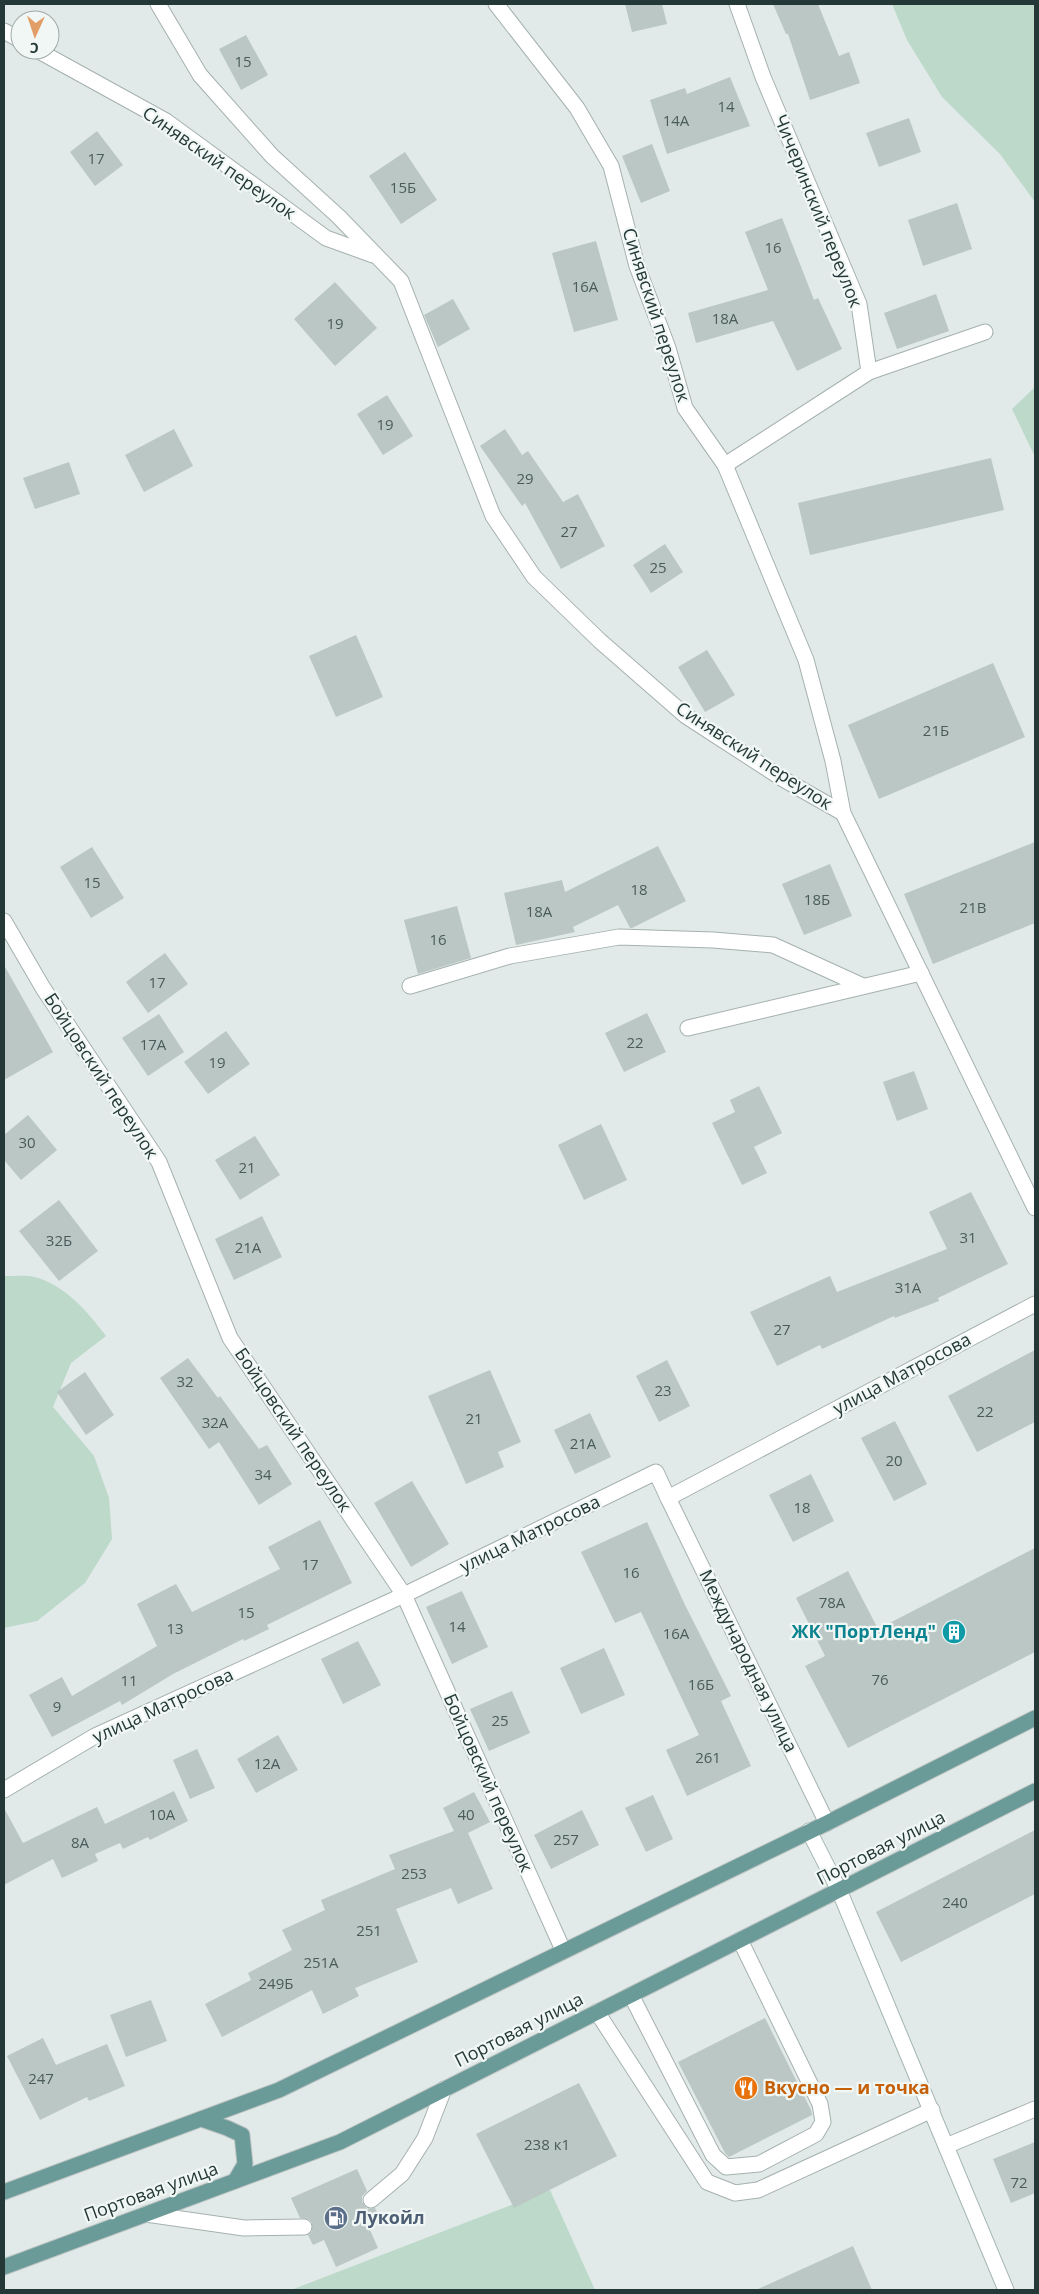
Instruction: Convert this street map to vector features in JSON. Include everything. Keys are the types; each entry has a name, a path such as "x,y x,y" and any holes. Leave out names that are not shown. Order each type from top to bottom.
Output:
{"main road":[{"path":"4,2192 279,2090 827,1823 1035,1718"},
{"name":"Портовая улица","path":"4,2267 340,2142 1035,1791"},
{"path":"201,2119 242,2135 245,2164 235,2181"}],"street":[{"name":"Синявский переулок","path":"158,4 200,75 272,156 402,281 492,516 534,577 600,642 686,716 783,779 842,813"},
{"name":"Синявский переулок","path":"496,4 577,108 612,166 638,266 668,348 685,408 725,465 806,660 833,761 842,813 1035,1208"},
{"name":"Чичеринский переулок","path":"737,4 763,77 859,304 869,372"},
{"name":"Синявский переулок","path":"54,60 166,121 326,238 377,256"},
{"path":"725,465 869,372 985,332"},
{"name":"Бойцовский переулок","path":"4,921 43,988 159,1162 230,1338 404,1595 563,1950"},
{"path":"410,986 510,956 619,937 713,940 773,945 863,986"},
{"path":"688,1028 921,973"},
{"name":"улица Матросова","path":"4,1790 95,1736 404,1595 656,1472 668,1498 1035,1304"},
{"name":"Международная улица","path":"668,1498 827,1823"},
{"path":"809,1831 839,1890 1006,2290"},
{"path":"631,1995 713,2155 726,2167 759,2164 816,2134 823,2122 820,2104 740,1940"},
{"path":"597,2012 707,2182 736,2193 758,2190 932,2110"},
{"path":"371,2200 402,2174 425,2138 444,2089"},
{"path":"946,2146 1035,2109"},
{"path":"146,2214 244,2228 304,2227"}],"green space":[{"path":"892,4 1035,4 1035,202 1000,154 942,97 907,40"},
{"path":"1035,387 1035,457 1012,409"},
{"path":"4,1276 35,1277 56,1286 75,1300 106,1336 71,1363 53,1407 94,1456 109,1498 112,1539 85,1583 37,1621 4,1628"},
{"path":"550,2190 595,2290 291,2290"}],"building":[{"path":"625,4 662,4 667,24 632,32"},
{"path":"773,4 818,4 839,56 849,52 860,83 810,100 788,34 786,34"},
{"path":"246,35 268,75 241,90 219,49"},
{"path":"730,77 750,126 667,154 650,100 685,88 687,94"},
{"path":"909,118 921,152 879,167 866,133"},
{"path":"97,131 123,165 95,186 70,152"},
{"path":"652,144 670,191 641,203 622,156"},
{"path":"405,152 437,200 401,224 369,176"},
{"path":"957,203 972,249 923,266 908,220"},
{"path":"782,218 814,300 818,298 842,349 797,371 773,321 696,343 688,313 768,290 745,232"},
{"path":"596,241 618,320 574,332 552,253"},
{"path":"335,282 377,328 335,366 294,319"},
{"path":"936,294 949,331 897,349 884,313"},
{"path":"453,299 470,329 438,347 424,315"},
{"path":"387,395 413,436 383,455 357,414"},
{"path":"174,429 193,466 144,492 125,455"},
{"path":"505,429 522,455 528,451 563,502 578,494 605,546 561,569 525,503 522,506 480,446"},
{"path":"991,458 1004,510 810,555 798,503"},
{"path":"69,462 80,494 35,509 23,478"},
{"path":"665,544 683,572 651,593 633,565"},
{"path":"356,635 383,697 336,717 309,656"},
{"path":"707,650 735,695 705,712 678,667"},
{"path":"993,663 1025,737 879,799 848,725"},
{"path":"1035,842 1035,923 933,964 904,894"},
{"path":"658,846 686,901 632,928 630,928 618,905 573,927 575,932 516,945 504,893 562,880 565,892"},
{"path":"92,847 124,898 91,918 60,867"},
{"path":"830,864 852,916 804,935 782,884"},
{"path":"457,906 471,958 418,974 404,920"},
{"path":"165,953 188,984 148,1013 126,982"},
{"path":"4,965 53,1052 4,1080"},
{"path":"647,1013 666,1052 624,1072 605,1033"},
{"path":"159,1014 184,1052 148,1076 122,1038"},
{"path":"226,1031 250,1064 208,1094 184,1062"},
{"path":"914,1071 928,1109 897,1121 883,1082"},
{"path":"759,1086 782,1133 754,1147 767,1173 742,1185 712,1123 735,1112 730,1100"},
{"path":"28,1115 57,1150 21,1180 4,1160 4,1135"},
{"path":"601,1124 627,1180 584,1200 558,1145"},
{"path":"255,1136 280,1175 240,1200 215,1160"},
{"path":"971,1192 1008,1264 938,1298 939,1301 895,1318 894,1316 822,1349 820,1345 777,1366 750,1312 830,1276 837,1292 947,1249 929,1212"},
{"path":"59,1200 98,1251 59,1281 19,1231"},
{"path":"262,1216 282,1257 234,1280 215,1239"},
{"path":"1035,1350 1035,1422 977,1452 948,1396"},
{"path":"188,1358 218,1398 220,1396 259,1449 267,1445 292,1484 259,1505 219,1442 209,1449 160,1378"},
{"path":"667,1360 690,1406 659,1422 636,1376"},
{"path":"490,1370 521,1442 498,1452 504,1467 466,1484 428,1396"},
{"path":"85,1372 114,1415 86,1435 57,1392"},
{"path":"590,1413 611,1457 575,1474 554,1430"},
{"path":"895,1421 927,1484 894,1501 861,1438"},
{"path":"811,1474 834,1521 793,1542 769,1495"},
{"path":"412,1481 449,1544 411,1567 374,1503"},
{"path":"320,1520 352,1583 267,1625 269,1629 244,1641 243,1639 173,1674 122,1705 120,1701 52,1737 29,1695 62,1677 72,1696 157,1646 137,1604 176,1584 192,1612 280,1569 268,1547"},
{"path":"647,1522 685,1605 731,1696 721,1701 751,1766 687,1796 666,1750 699,1735 641,1612 615,1623 581,1552"},
{"name":"ЖК \"ПортЛенд\"","path":"1035,1548 1035,1652 848,1748 805,1666 825,1656 796,1598 848,1571 878,1629"},
{"path":"462,1591 488,1647 452,1664 426,1607"},
{"path":"358,1641 381,1685 343,1704 321,1659"},
{"path":"604,1648 625,1695 581,1714 560,1668"},
{"path":"512,1691 530,1733 489,1751 470,1709"},
{"path":"278,1735 298,1770 256,1793 237,1759"},
{"path":"197,1749 215,1788 190,1799 173,1760"},
{"path":"174,1791 188,1821 150,1840 148,1837 123,1849 120,1843 95,1854 98,1861 62,1878 53,1859 4,1885 4,1808 23,1843 97,1807 105,1824"},
{"path":"474,1792 490,1822 468,1833 493,1889 458,1904 451,1888 396,1909 418,1962 355,1988 359,1996 323,2014 312,1990 222,2037 205,2004 251,1980 248,1973 292,1950 282,1930 325,1910 321,1900 395,1869 389,1855 454,1831 443,1808"},
{"path":"653,1795 673,1839 646,1852 625,1808"},
{"path":"582,1810 599,1845 551,1869 534,1835"},
{"path":"1035,1830 1035,1894 901,1962 876,1912"},
{"path":"151,2000 167,2041 126,2057 110,2015"},
{"name":"Вкусно — и точка","path":"765,2018 812,2115 729,2157 725,2153 678,2062"},
{"path":"43,2038 56,2065 107,2044 125,2086 89,2101 87,2097 40,2120 7,2056"},
{"path":"579,2083 617,2156 514,2208 476,2134"},
{"path":"1035,2142 1035,2193 1011,2203 993,2159"},
{"name":"Лукойл","path":"357,2169 367,2191 362,2196 362,2202 367,2209 375,2208 378,2215 366,2221 378,2248 336,2267 324,2240 313,2245 308,2235 312,2231 312,2223 308,2219 300,2218 291,2198"},
{"path":"853,2246 872,2290 756,2290"}],"place":[{"name":"ЖК \"ПортЛенд\"","path":"954,1632"},
{"name":"Вкусно — и точка","path":"746,2088"},
{"name":"Лукойл","path":"336,2218"}]}
